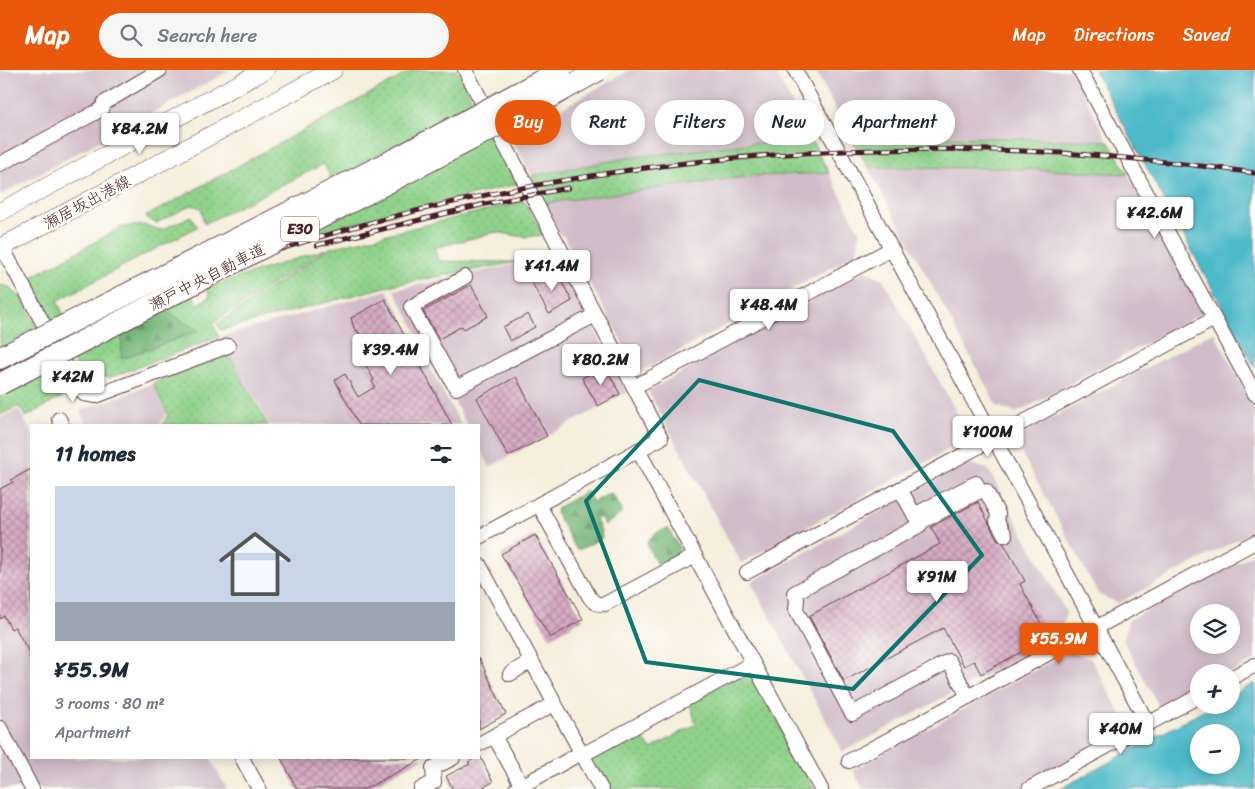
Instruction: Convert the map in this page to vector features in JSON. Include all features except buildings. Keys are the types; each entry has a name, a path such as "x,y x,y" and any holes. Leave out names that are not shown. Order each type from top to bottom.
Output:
{"highway":[{"name":"瀬戸中央自動車道","path":"0,358 395,159 561,70"},
{"name":"瀬戸中央自動車道","path":"0,384 520,114 599,70"}],"main road":[{"name":"瀬居坂出港線","path":"0,212 265,70"},
{"name":"瀬居坂出港線","path":"1,248 333,70"}],"street":[{"path":"0,164 102,109 104,102 160,70"},
{"path":"465,70 661,438 480,536"},
{"path":"795,70 1148,724"},
{"path":"1080,70 1255,394"},
{"path":"1,248 78,388 84,394 96,396 228,346"},
{"path":"634,387 891,249"},
{"path":"465,277 411,307 456,388 595,315"},
{"path":"748,572 1214,320"},
{"path":"638,450 821,789"},
{"path":"900,489 920,525 794,593 797,599 796,610 852,714 949,661 968,697"},
{"path":"917,519 980,491 986,491 998,514 997,521 1005,534"},
{"path":"539,505 592,602 598,604 605,604 695,556"},
{"path":"849,761 1255,542"},
{"path":"480,566 600,789"},
{"path":"510,674 531,661"},
{"path":"494,736 519,787 752,663"},
{"path":"1240,673 1255,665"},
{"path":"1029,789 1190,701"},
{"path":"480,743 554,704"},
{"path":"0,728 32,789"},
{"path":"243,759 259,789"},
{"path":"420,789 434,782 433,768 451,759"}],"highlighted area":[{"path":"699,380 893,431 982,555 853,689 646,662 586,501"}],"shaded area":[{"path":"0,70 231,70 0,195"},
{"path":"630,70 774,70 790,100 754,100 754,143 744,144 744,100 655,100 655,145 738,145 627,158 532,176 515,145 561,145 561,109 571,103 571,145 645,145 645,100 577,100"},
{"path":"815,70 1071,70 1108,141 955,137 955,100 834,100 834,106"},
{"path":"868,167 1001,168 1128,174 1203,313 1016,413 997,406"},
{"path":"829,173 860,233 856,254 639,373 564,236 560,235 544,203 752,176"},
{"path":"555,256 628,392 490,467 480,448 480,424 466,424 394,290"},
{"path":"865,271 883,279 963,424 959,444 741,563 648,391"},
{"path":"387,290 460,424 269,424 220,337"},
{"path":"1214,332 1255,410 1255,530 1119,603 1099,595 1021,452 1025,432"},
{"path":"153,384 166,414 160,424 87,424 80,411"},
{"path":"18,409 30,430 30,759 211,759 227,789 0,789 0,418"},
{"path":"968,463 988,469 1066,612 1061,634 843,752 751,582"},
{"path":"1255,553 1255,660 1240,668 1240,664 1190,664 1190,695 1161,710 1123,640 1129,620"},
{"path":"1070,651 1091,659 1129,729 1019,789 863,789 853,770"}],"green space":[{"path":"413,70 457,70 517,184 289,240 347,210 324,164 204,224 201,208 192,205 156,223 145,217"},
{"path":"955,137 1000,138 1108,141 1128,174 1001,168 868,167 855,145 955,145"},
{"path":"747,144 814,145 829,173 752,176 544,203 532,176 627,158"},
{"path":"524,201 544,235 523,237 496,232 434,248 439,261 517,262 393,285 221,330 217,324 330,248"},
{"path":"191,216 197,227 57,301 82,352 193,295 197,304 210,297 206,288 326,249 213,323 219,337 109,378 78,369 30,278 122,227 144,225 161,230"},
{"path":"0,285 10,287 22,299 71,392 26,417 19,406 0,415"},
{"path":"165,310 199,331 121,359 122,331"},
{"path":"229,355 267,424 163,424 168,415 153,383"},
{"path":"587,491 593,502 609,494 613,495 622,513 605,525 600,517 596,519 602,538 581,549 576,549 556,513 557,508"},
{"path":"668,528 679,547 679,555 660,564 656,563 647,541 656,533"},
{"path":"749,669 814,789 607,789 590,758 637,730 651,749 696,724 690,703"}],"water":[{"path":"1094,70 1255,70 1255,368"},
{"path":"1255,683 1255,789 1060,789 1198,714 1240,714 1240,691"}],"railway":[{"path":"0,368 139,301 196,278 317,238 410,212 505,191 602,174 796,153 894,150 990,150 1090,155 1255,173"},
{"path":"317,245 485,204 568,188"}]}
